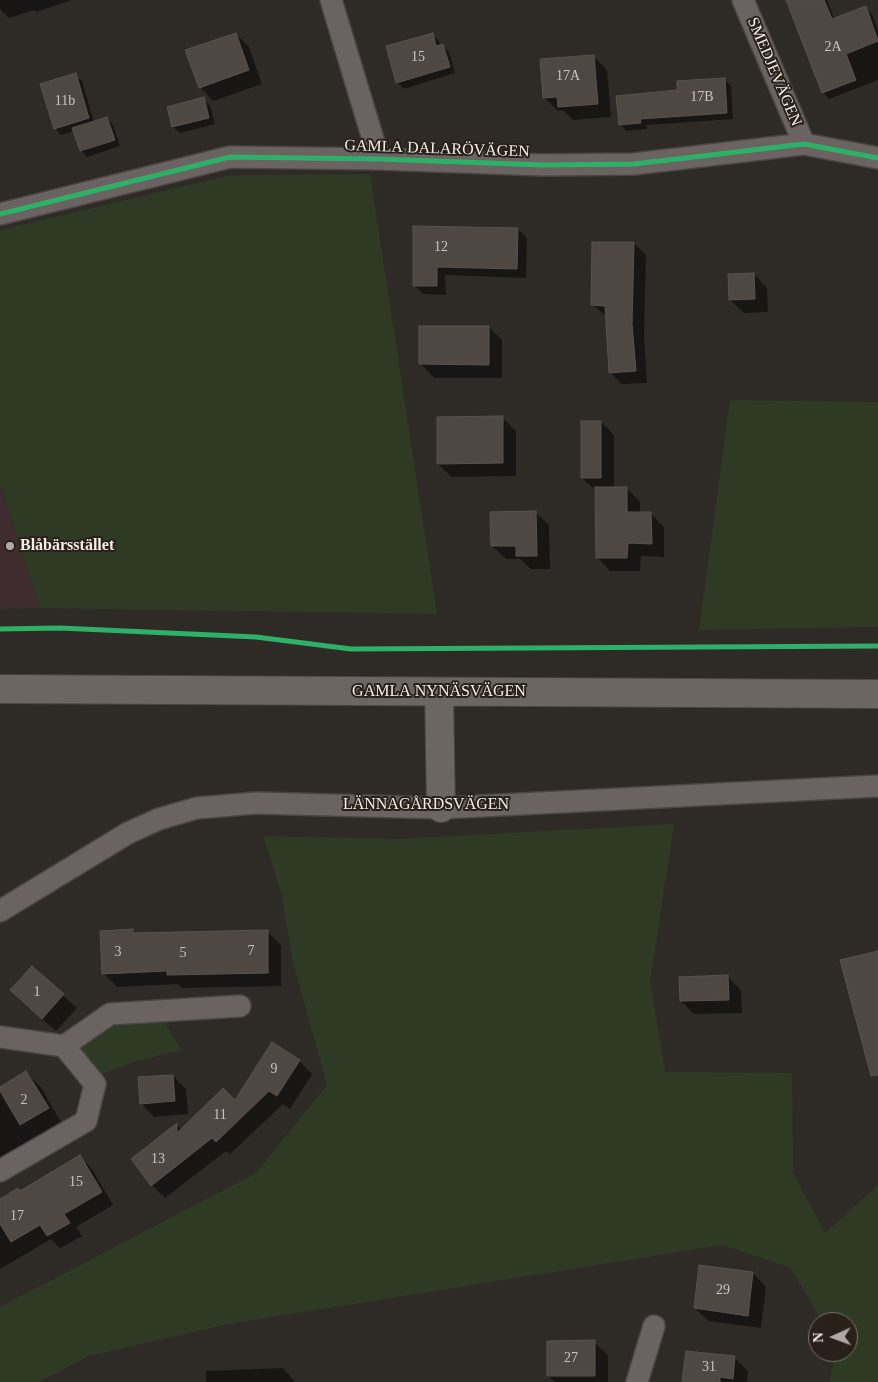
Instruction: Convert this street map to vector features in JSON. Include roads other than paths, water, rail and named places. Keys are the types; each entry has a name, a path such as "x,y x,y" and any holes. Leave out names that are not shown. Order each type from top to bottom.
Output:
{"street":[{"path":"331,0 379,159"},
{"name":"SMEDJEVÄGEN","path":"743,0 804,144"},
{"name":"GAMLA DALARÖVÄGEN","path":"0,214 230,157 379,159 542,165 634,164 804,144 878,158"},
{"name":"GAMLA NYNÄSVÄGEN","path":"0,689 878,694"},
{"path":"439,692 441,808"},
{"name":"LÄNNAGÅRDSVÄGEN","path":"0,911 128,832 158,818 197,808 256,803 441,808 878,786"},
{"path":"64,1046 110,1014 240,1006"},
{"path":"0,1037 64,1046 95,1084 86,1121 0,1171"},
{"path":"637,1382 654,1326"}],"place":[{"name":"Blåbärsstället","path":"10,546"}]}
